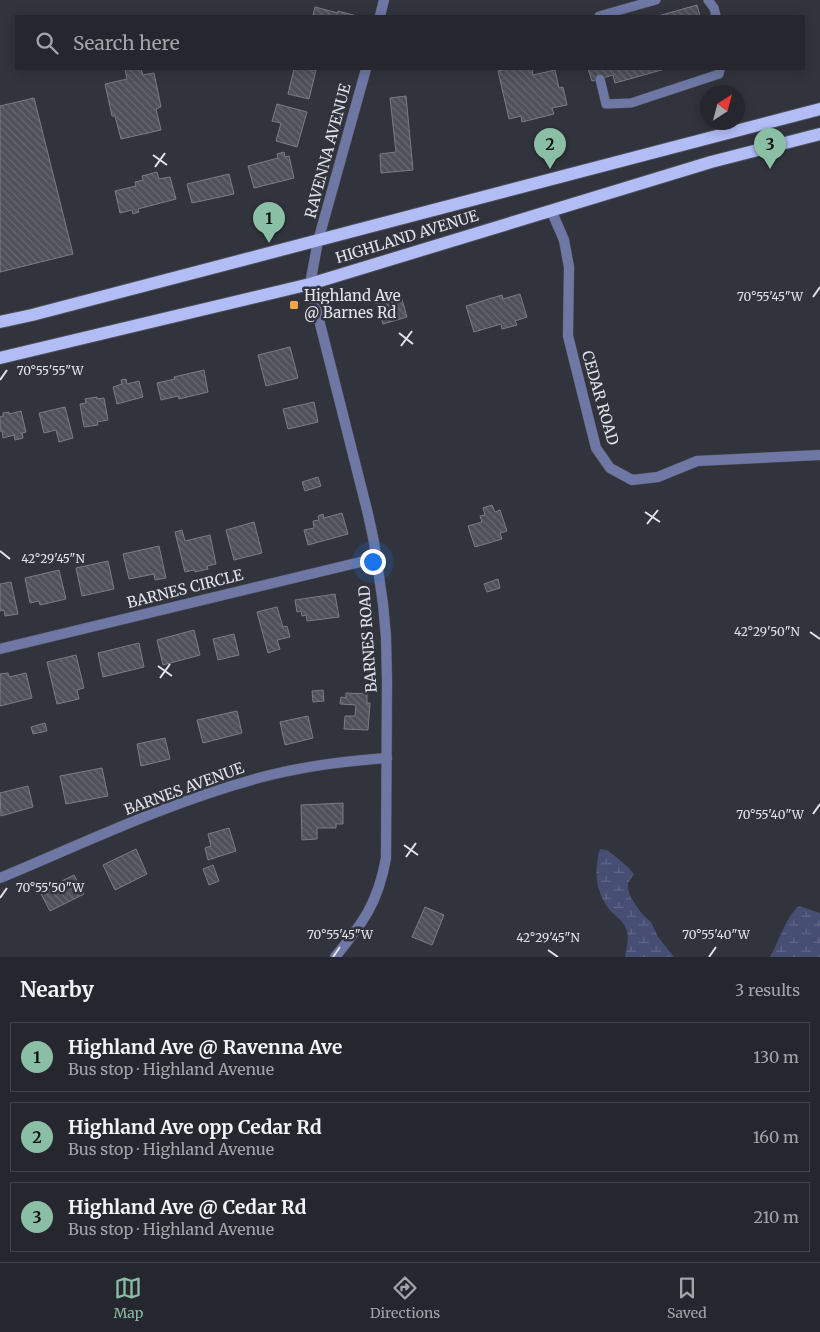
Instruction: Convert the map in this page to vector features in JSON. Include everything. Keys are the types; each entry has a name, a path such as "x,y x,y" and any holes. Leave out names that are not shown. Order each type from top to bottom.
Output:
{"main road":[{"name":"HIGHLAND AVENUE","path":"0,322 318,241 820,109"},
{"name":"HIGHLAND AVENUE","path":"0,358 310,284 744,153 820,134"}],"street":[{"path":"380,15 384,0"},
{"name":"RAVENNA AVENUE","path":"310,284 318,241 366,70"},
{"name":"CEDAR ROAD","path":"551,210 564,240 569,267 568,336 596,448 610,468 632,480 658,477 697,461 820,455"},
{"name":"BARNES ROAD","path":"310,284 368,514 377,558 386,637 386,858 382,879 373,904 365,919 335,957"},
{"name":"BARNES CIRCLE","path":"0,649 377,558"},
{"name":"BARNES AVENUE","path":"0,878 99,836 189,801 255,779 346,761 387,758"}],"lane":[{"path":"603,15 656,0"},
{"path":"708,0 714,8 716,15"},
{"path":"600,79 606,104 631,103 719,74 720,70"}],"green space":[{"path":"600,849 607,850 634,874 628,883 631,898 642,914 651,922 658,937 674,957 625,957 628,941 627,930 604,902 598,888 597,865"},
{"path":"799,906 820,913 820,957 770,957 786,923 794,910"}],"building":[{"path":"697,5 700,15 662,15"},
{"path":"315,7 353,15 313,15"},
{"path":"125,70 141,70 143,75 154,73 161,107 156,109 161,130 121,139 115,116 112,116 105,84 127,79"},
{"path":"294,70 316,70 309,99 288,94"},
{"path":"532,70 533,75 555,70 559,88 563,87 567,105 552,108 554,114 522,122 521,116 509,119 498,71"},
{"path":"588,70 661,70 615,83 613,75 592,81"},
{"path":"406,96 413,170 381,173 380,154 396,152 390,98"},
{"path":"34,98 73,254 0,272 0,106"},
{"path":"277,104 307,112 297,147 276,141 281,123 272,121"},
{"path":"284,152 285,157 289,156 294,178 254,188 248,166 278,158 277,154"},
{"path":"157,172 159,179 170,177 176,199 138,209 139,212 133,214 132,210 120,213 115,191 136,186 135,182 143,180 142,176"},
{"path":"229,174 234,194 192,203 187,184"},
{"path":"391,294 392,298 401,296 407,317 383,324 376,303 386,300 385,296"},
{"path":"520,294 527,317 515,321 517,325 502,329 501,324 474,332 466,306 502,295 503,299"},
{"path":"290,347 298,378 266,386 258,355"},
{"path":"204,370 208,392 179,399 178,396 161,400 157,383"},
{"path":"126,379 127,384 139,381 143,397 117,404 113,387 122,384 121,380"},
{"path":"97,397 97,399 104,398 108,420 97,422 98,425 84,427 80,404 86,403 85,399"},
{"path":"314,402 318,422 288,429 283,409"},
{"path":"65,407 73,438 59,442 56,430 44,433 39,413"},
{"path":"21,411 26,432 22,433 23,438 15,440 14,435 3,438 2,431 0,431 0,417 3,416 3,413 9,412 9,414"},
{"path":"318,477 321,486 305,491 302,482"},
{"path":"492,505 495,512 500,510 507,531 500,533 502,539 475,547 468,526 482,522 480,516 485,515 483,508"},
{"path":"342,513 348,534 308,545 304,530 314,528 313,521 319,520 318,516 323,514 324,518"},
{"path":"254,522 262,553 234,560 226,530"},
{"path":"182,530 185,541 210,535 216,564 207,566 208,569 185,572 175,532"},
{"path":"159,546 166,578 155,580 154,574 129,579 123,554"},
{"path":"108,561 114,589 82,596 76,568"},
{"path":"59,570 66,599 40,605 39,601 30,603 25,578"},
{"path":"498,579 500,588 487,592 484,584"},
{"path":"11,582 18,614 5,616 4,610 0,611 0,584"},
{"path":"335,594 339,617 307,621 306,615 302,616 301,611 297,612 295,600"},
{"path":"277,607 283,627 287,626 290,637 277,640 280,649 268,653 257,612"},
{"path":"194,630 200,655 163,665 157,640"},
{"path":"234,634 239,655 218,660 213,639"},
{"path":"139,643 144,667 103,677 98,653"},
{"path":"76,655 84,688 77,690 79,699 57,704 47,662"},
{"path":"8,673 9,677 26,673 32,698 0,706 0,674"},
{"path":"323,690 324,701 313,702 312,691"},
{"path":"346,693 367,694 367,703 370,703 368,730 344,729 345,716 355,716 356,705 340,704 341,697 346,698"},
{"path":"237,711 242,733 203,743 197,720"},
{"path":"308,716 313,738 285,745 280,722"},
{"path":"45,723 47,731 33,734 31,727"},
{"path":"165,738 170,759 141,766 137,744"},
{"path":"102,768 108,796 66,804 60,776"},
{"path":"28,786 33,807 1,816 0,793"},
{"path":"343,803 343,824 336,824 336,828 317,828 317,839 302,840 301,805"},
{"path":"229,828 236,851 208,860 205,848 211,846 208,834"},
{"path":"136,849 147,874 115,890 103,865"},
{"path":"213,865 219,881 209,885 203,869"},
{"path":"74,875 84,894 50,911 40,892"},
{"path":"425,907 444,915 432,945 412,937"}],"place":[{"name":"Highland Ave opp Cedar Rd","path":"550,169"},
{"name":"Highland Ave @ Cedar Rd","path":"770,169"},
{"name":"Highland Ave @ Ravenna Ave","path":"269,243"},
{"name":"Highland Ave @ Barnes Rd","path":"294,305"}]}
